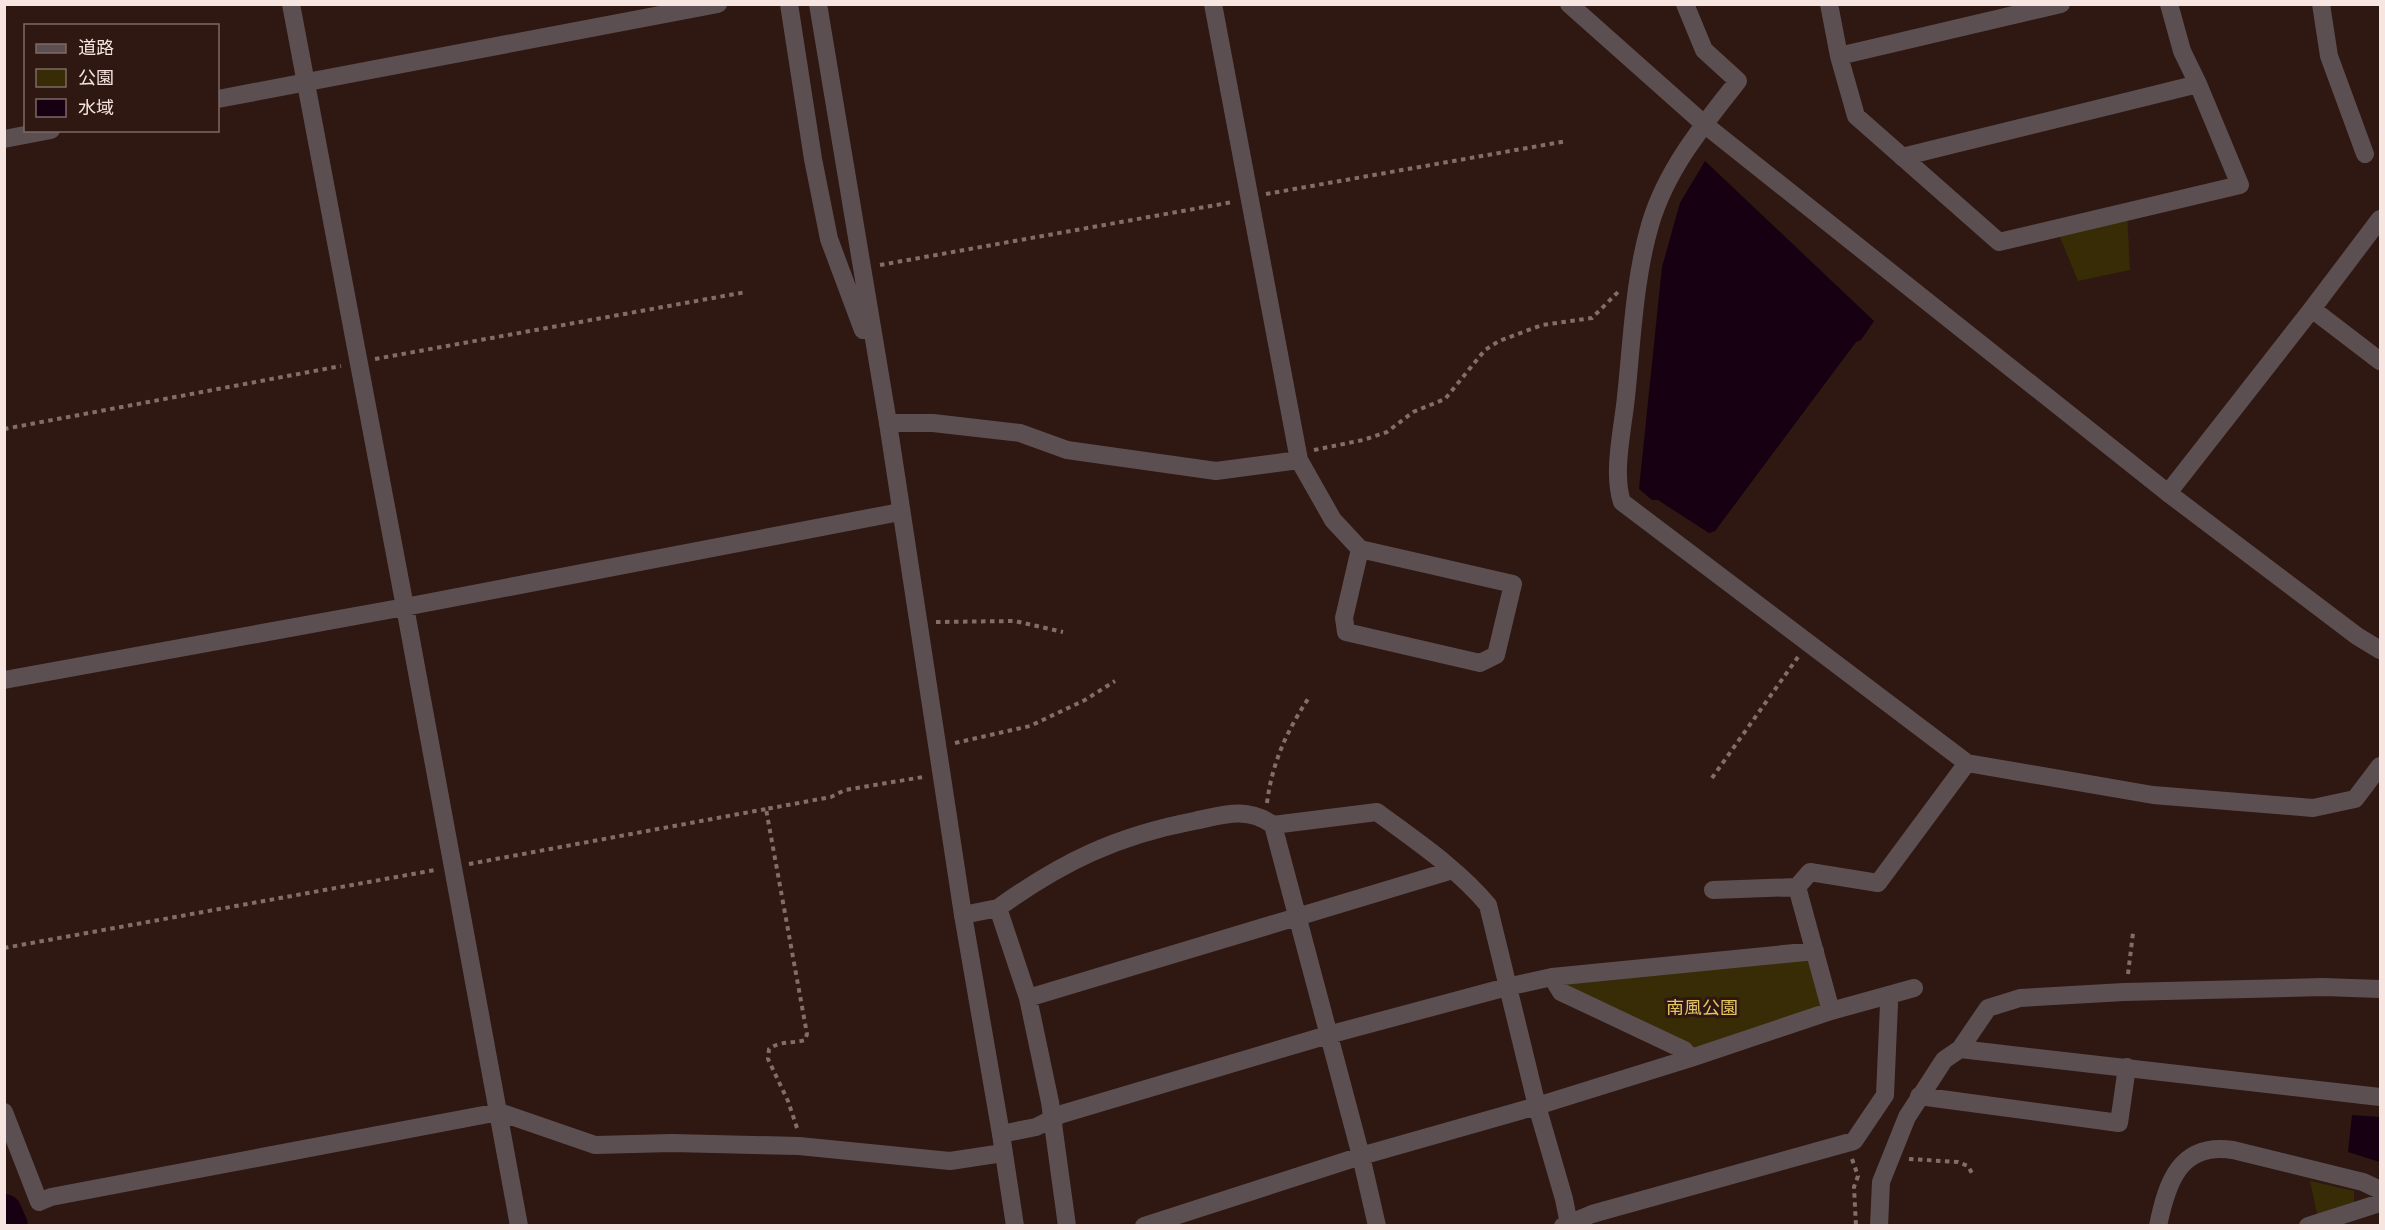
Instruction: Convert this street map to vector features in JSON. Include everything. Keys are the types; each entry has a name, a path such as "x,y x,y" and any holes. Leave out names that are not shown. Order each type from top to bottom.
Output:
{"street":[{"path":"291,4 519,1226"},
{"path":"219,99 718,4"},
{"path":"789,4 813,159 829,239 858,313 885,404"},
{"path":"818,4 885,404 963,915 1015,1226"},
{"path":"1213,4 1299,460 1333,520 1360,549 1513,584 1496,656 1480,663 1346,632 1344,618 1360,549"},
{"path":"1569,4 1704,124 2168,493 2356,636 2380,650"},
{"path":"1685,4 1704,50 1738,81 1685,150 1650,224 1640,275 1617,488 1622,502 1967,763 2153,795 2313,808 2355,799 2380,766"},
{"path":"1829,4 1839,56 1856,116 1999,243 2240,185 2182,51 2169,4"},
{"path":"1839,56 2061,4"},
{"path":"2321,4 2329,56 2365,154"},
{"path":"1902,157 2198,84"},
{"path":"4,139 41,132"},
{"path":"2168,493 2380,219"},
{"path":"2312,309 2380,361"},
{"path":"888,423 933,423 1020,433 1067,450 1216,471 1299,460"},
{"path":"4,680 405,607 900,512"},
{"path":"1713,890 1797,887 1810,872 1878,883 1967,763"},
{"path":"963,915 998,908 1038,879 1076,859 1126,837 1163,827 1238,812 1269,822 1377,812 1472,885 1488,905 1537,1106 1564,1199 1568,1225 1592,1214 1854,1141 1885,1095 1889,1004 1886,996"},
{"path":"1269,822 1298,918 1361,1156 1377,1226"},
{"path":"1028,998 1454,870"},
{"path":"1797,887 1831,1011"},
{"path":"998,908 1028,998 1050,1102 1067,1226"},
{"path":"1001,1134 1051,1121 1062,1114 1328,1035 1552,977 1815,951"},
{"path":"1552,977 1561,992 1684,1050 1691,1058"},
{"path":"1879,1226 1881,1182 1907,1117 1944,1060 1960,1049 1988,1008 2020,998 2124,992 2323,987 2380,989"},
{"path":"1144,1226 1361,1156 1537,1106 1831,1011 1914,988"},
{"path":"1960,1049 2380,1096"},
{"path":"1919,1096 2119,1124 2127,1067"},
{"path":"4,1112 39,1202 51,1197 499,1112 595,1145 672,1143 799,1146 950,1161 1004,1153"},
{"path":"2158,1226 2164,1195 2170,1181 2179,1167 2189,1158 2204,1150 2220,1148 2233,1150 2353,1179 2380,1190"},
{"path":"2308,1226 2380,1203"}],"path":[{"path":"862,268 1567,141"},
{"path":"1299,460 1311,450 1363,440 1387,432 1413,412 1445,399 1485,350 1499,341 1542,325 1592,318 1629,281 1640,275"},
{"path":"918,622 1004,620 1063,632"},
{"path":"1712,778 1808,642"},
{"path":"937,747 1030,726 1085,700 1115,681"},
{"path":"1269,822 1273,772 1279,751 1297,715 1310,696"},
{"path":"4,948 831,797 845,790 941,774"},
{"path":"766,809 807,1034 805,1040 778,1043 770,1049 768,1059 788,1101 797,1128 799,1146"},
{"path":"2124,992 2133,933"},
{"path":"1848,1142 1858,1176 1854,1187 1856,1226"},
{"path":"1891,1158 1958,1162 1968,1166 1973,1175"}],"green space":[{"path":"2127,211 2130,270 2078,281 2057,230"},
{"name":"南風公園","path":"1815,951 1831,1011 1691,1058 1552,977"},
{"path":"2310,1181 2354,1191 2354,1204 2317,1214"}],"water":[{"path":"1705,161 1874,321 1715,531 1709,533 1658,500 1652,500 1639,489 1662,267 1680,203"},
{"path":"2352,1115 2380,1117 2380,1162 2348,1152"}],"waterway":[{"path":"4,1212 10,1226"}]}
